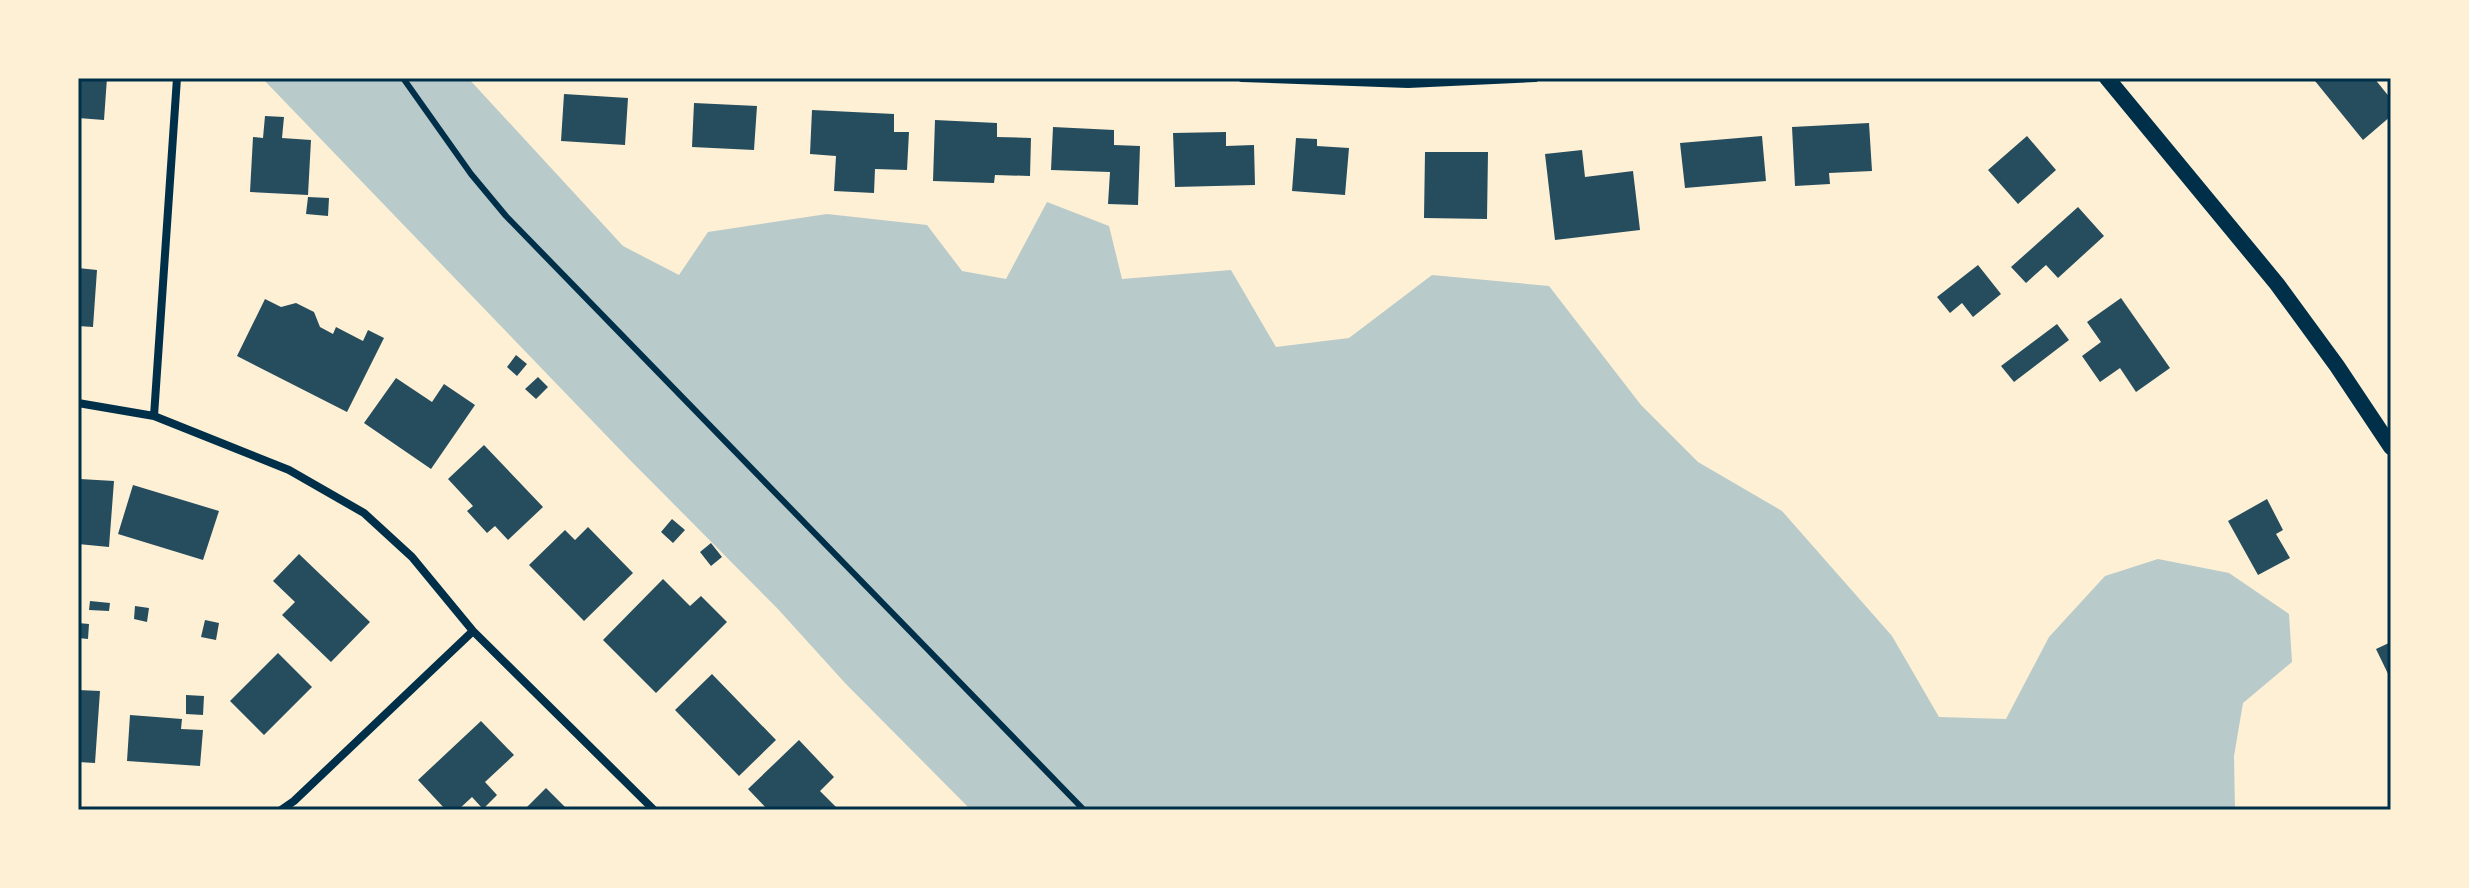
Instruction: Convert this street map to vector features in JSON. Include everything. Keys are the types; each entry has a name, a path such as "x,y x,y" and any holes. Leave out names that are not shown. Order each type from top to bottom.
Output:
{"main road":[{"path":"2107,78 2277,284 2391,447"}],"street":[{"path":"154,416 177,78"},
{"path":"1242,78 1408,84 1535,78"},
{"path":"78,403 154,416 289,470 364,513 412,557 473,631 654,810"},
{"path":"281,810 473,631"}],"lane":[{"path":"403,78 471,174 506,216 1084,810"}],"shaded area":[{"path":"262,78 468,78 623,246 679,275 708,232 827,214 927,225 962,271 1006,279 1047,202 1109,226 1122,279 1231,270 1276,347 1349,338 1432,275 1549,286 1641,405 1698,462 1782,511 1892,636 1939,717 2006,719 2049,637 2105,576 2158,559 2229,573 2289,614 2292,662 2243,703 2234,756 2235,810 971,810"}],"building":[{"path":"78,78 107,78 104,120 78,118"},
{"path":"2319,78 2374,78 2391,99 2391,116 2363,140 2315,81"},
{"path":"564,94 628,98 625,145 561,141"},
{"path":"694,103 757,106 754,150 692,147"},
{"path":"812,110 894,114 894,132 909,132 907,170 875,169 874,193 834,191 836,156 810,154"},
{"path":"265,116 284,117 282,138 311,140 308,195 250,192 253,137 263,138"},
{"path":"935,120 997,123 997,137 1031,138 1030,176 995,175 994,183 933,181"},
{"path":"1869,123 1872,171 1829,173 1830,184 1795,186 1792,127"},
{"path":"1053,127 1114,130 1114,145 1140,146 1138,205 1108,204 1110,172 1051,170"},
{"path":"1226,132 1226,146 1254,145 1255,185 1175,187 1173,133"},
{"path":"1762,136 1766,181 1685,188 1680,143"},
{"path":"2027,136 2056,170 2018,204 1988,170"},
{"path":"1296,138 1317,139 1317,146 1349,148 1345,195 1292,191"},
{"path":"1582,150 1585,177 1633,171 1640,230 1555,240 1545,154"},
{"path":"1425,152 1488,152 1487,219 1424,218"},
{"path":"308,197 329,198 328,216 306,214"},
{"path":"2078,207 2104,236 2058,278 2046,265 2026,283 2011,267"},
{"path":"1978,265 2001,294 1973,317 1962,303 1950,313 1937,297"},
{"path":"78,268 97,270 93,327 78,326"},
{"path":"2121,298 2170,368 2136,392 2120,368 2100,382 2082,356 2101,342 2087,322"},
{"path":"265,299 281,307 296,303 314,312 320,327 333,334 336,327 363,341 368,330 384,338 347,412 237,356"},
{"path":"2057,324 2069,340 2014,382 2001,366"},
{"path":"516,355 527,364 517,376 507,367"},
{"path":"538,377 548,387 536,399 525,389"},
{"path":"396,378 432,402 444,384 475,405 431,469 364,423"},
{"path":"484,445 543,507 508,540 495,526 487,533 467,511 473,506 448,479"},
{"path":"80,479 114,481 109,547 78,544"},
{"path":"133,485 219,511 203,560 118,534"},
{"path":"2267,499 2283,530 2276,534 2290,558 2258,575 2228,521"},
{"path":"672,519 685,530 673,543 661,532"},
{"path":"588,527 633,573 584,621 529,565 565,530 575,540"},
{"path":"711,543 722,557 711,566 700,552"},
{"path":"299,554 370,622 331,662 282,615 295,602 273,581"},
{"path":"663,579 690,606 701,596 727,622 656,693 603,640"},
{"path":"90,601 110,603 109,611 89,610"},
{"path":"135,606 149,608 147,622 134,619"},
{"path":"205,620 219,623 216,640 201,637"},
{"path":"78,623 89,624 88,639 78,638"},
{"path":"2391,642 2391,680 2376,649"},
{"path":"278,653 312,687 264,735 230,701"},
{"path":"712,674 776,740 739,776 675,710"},
{"path":"78,690 100,691 95,763 78,762"},
{"path":"186,695 204,696 203,715 186,714"},
{"path":"130,715 182,719 181,729 203,730 200,766 127,761"},
{"path":"481,721 514,755 485,782 497,795 483,809 472,797 458,810 446,810 418,780"},
{"path":"799,740 834,777 820,791 839,810 768,810 748,789"},
{"path":"546,788 568,810 524,810"}]}
